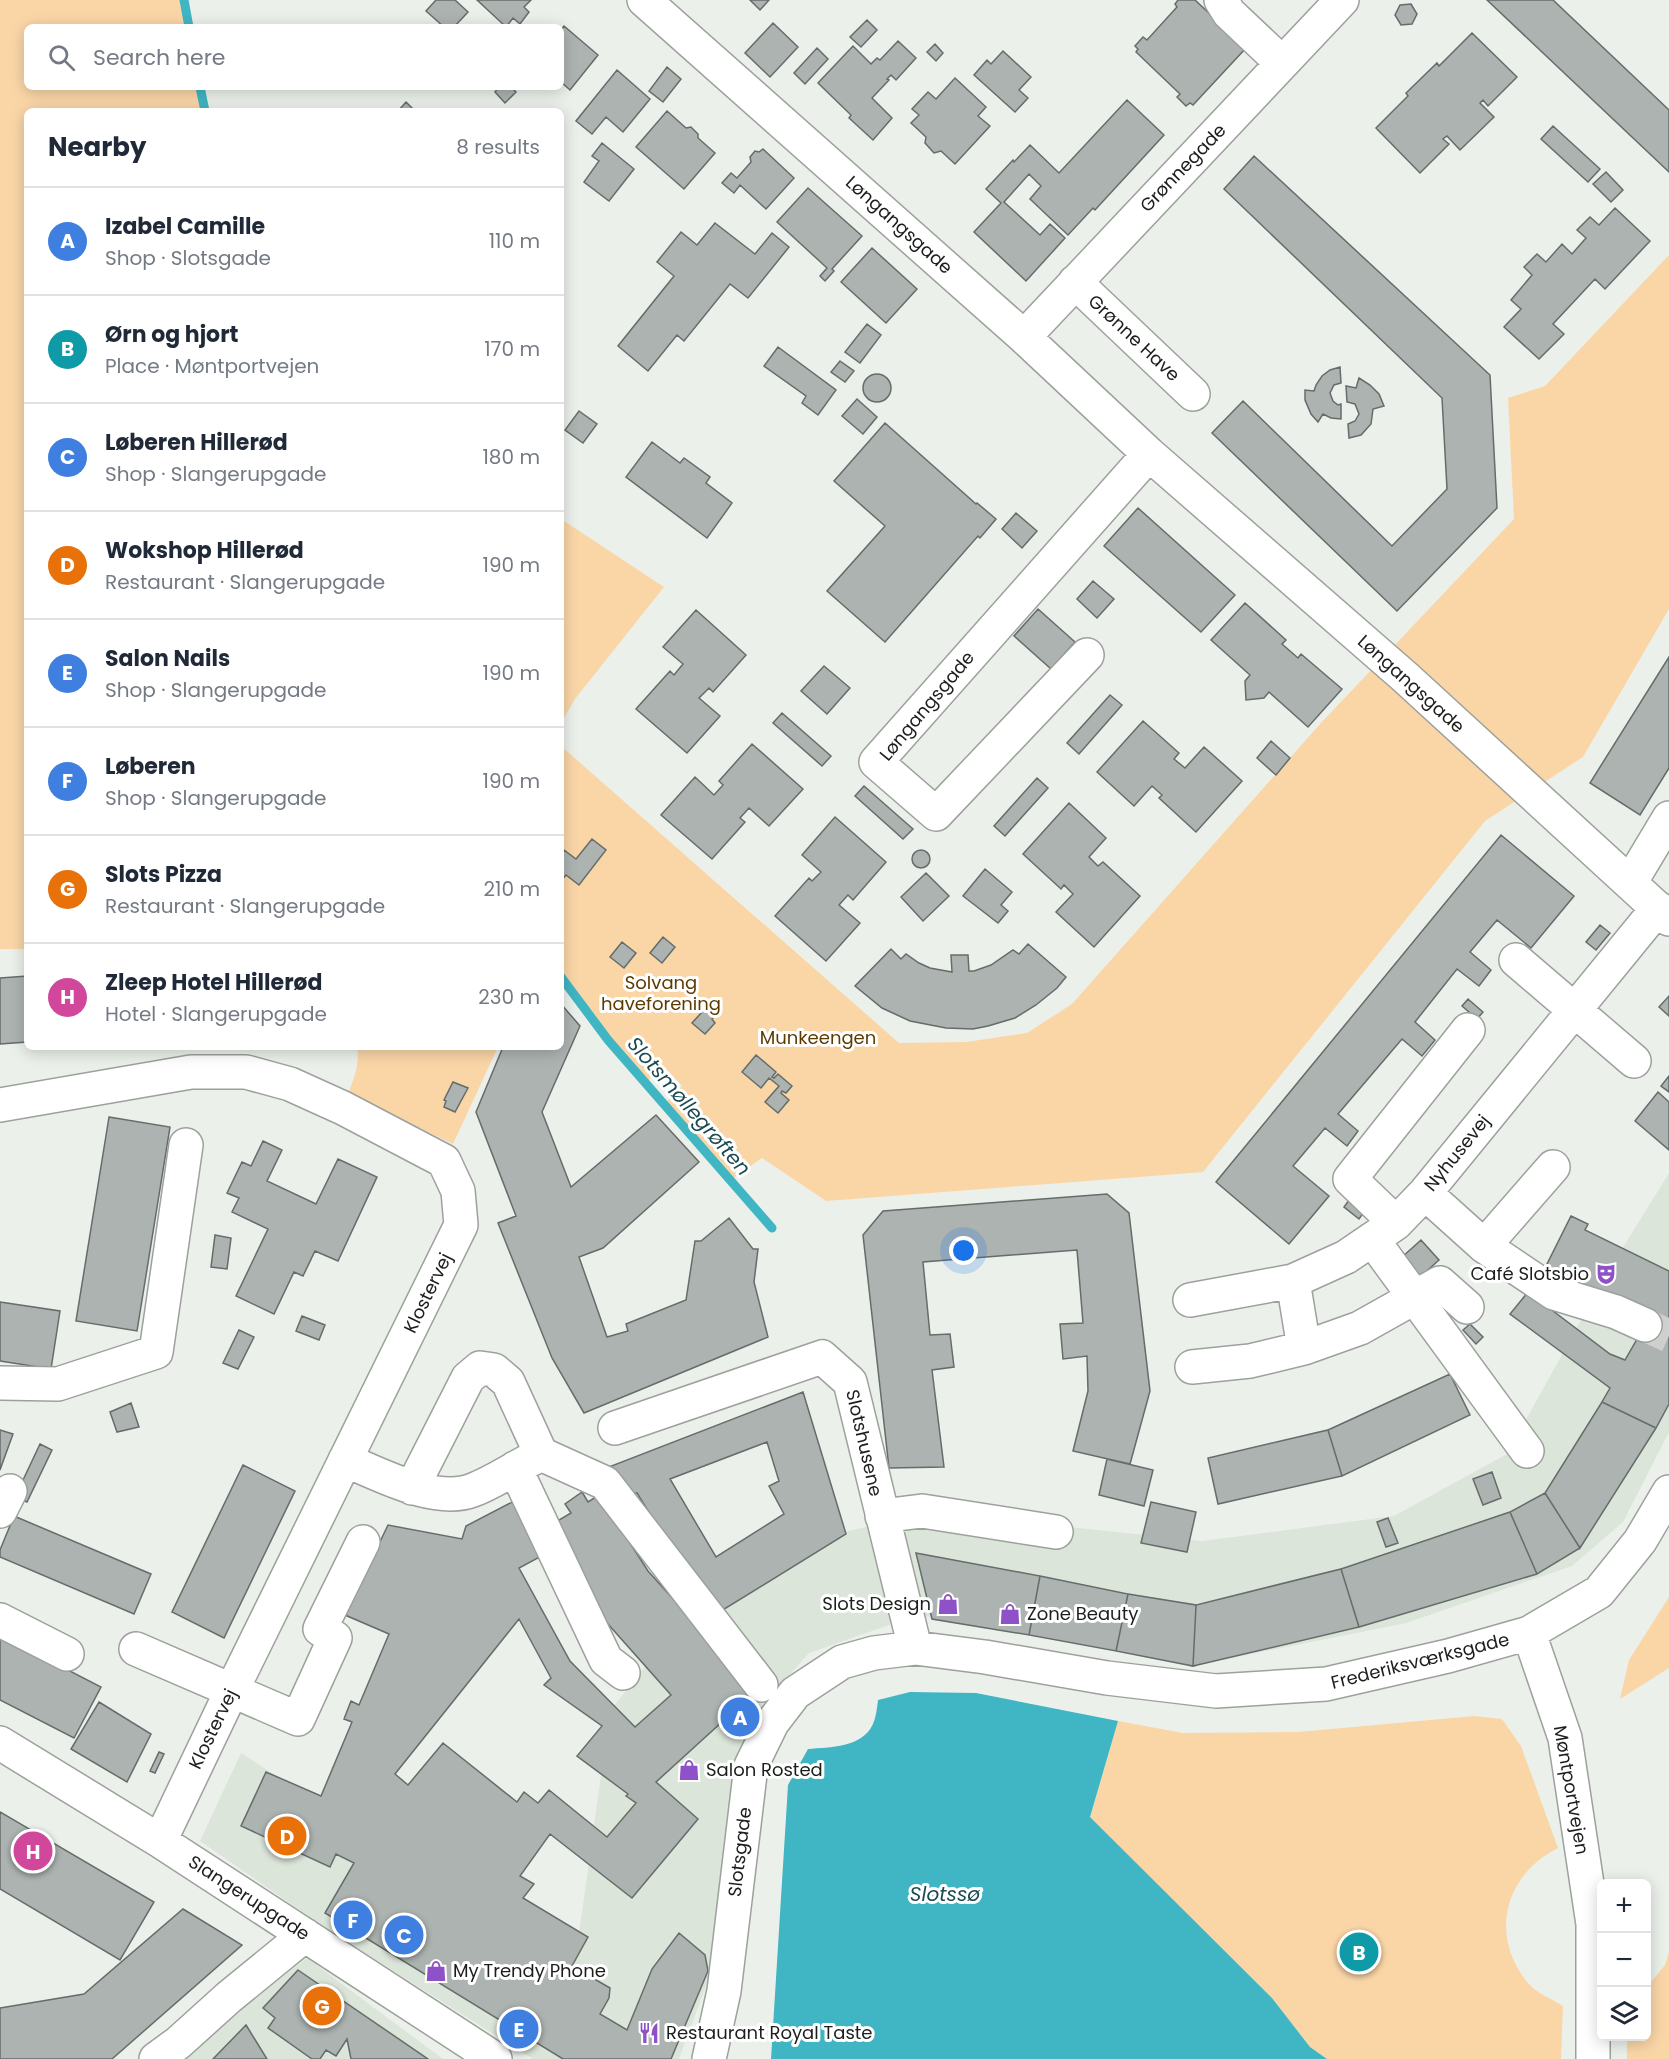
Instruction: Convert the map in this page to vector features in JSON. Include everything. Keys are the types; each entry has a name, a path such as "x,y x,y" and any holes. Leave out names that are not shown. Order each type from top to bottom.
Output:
{"street":[{"name":"Løngangsgade","path":"644,0 1024,337 1149,454 1398,671 1663,914"},
{"path":"1221,0 1229,13 1282,63"},
{"name":"Grønnegade","path":"1024,337 1342,0"},
{"name":"Grønne Have","path":"1075,282 1193,394"},
{"name":"Løngangsgade","path":"1087,655 936,814 876,762 1149,454"},
{"path":"1630,883 1669,818"},
{"name":"Nyhusevej","path":"1190,1300 1293,1281 1346,1257 1384,1231 1425,1193 1574,1010 1663,914"},
{"path":"1516,960 1634,1061"},
{"path":"1468,1030 1350,1179 1384,1231 1414,1297 1527,1451"},
{"name":"Klostervej","path":"0,1105 191,1072 246,1072 290,1084 343,1108 444,1161 458,1191 461,1225 160,1840"},
{"path":"0,1383 57,1384 156,1352 186,1145"},
{"path":"1484,1246 1553,1167"},
{"path":"1425,1193 1484,1246 1554,1293 1616,1312 1645,1325"},
{"path":"1293,1281 1304,1348"},
{"path":"1192,1367 1250,1361 1304,1348 1360,1328 1440,1283 1467,1307"},
{"name":"Slotshusene","path":"615,1428 822,1357 850,1382 915,1648"},
{"path":"412,1488 468,1378 480,1368 494,1370 508,1382 528,1461 606,1660 623,1673"},
{"path":"345,1460 412,1488 449,1494 471,1491 528,1461 605,1484 761,1685"},
{"name":"Frederiksværksgade","path":"1107,1678 1216,1691 1326,1684 1448,1656 1529,1634 1599,1592 1640,1541 1669,1492"},
{"path":"882,1516 922,1511 1056,1532"},
{"path":"136,1649 298,1719 334,1638 320,1629 363,1542"},
{"path":"0,1620 67,1654"},
{"name":"Møntportvejen","path":"1529,1634 1565,1738 1593,1924 1593,2059"},
{"name":"Slotsgade","path":"709,2059 724,1991 751,1766 772,1723 795,1693 842,1662 873,1653 915,1648 1107,1678"},
{"name":"Slangerupgade","path":"0,1743 160,1840 495,2059"},
{"path":"156,2059 305,1935"}],"shaded area":[{"path":"1669,1173 1669,1432 1623,1522 1572,1566 1406,1623 1221,1660 941,1614 892,1624 809,1653 768,1699 736,1766 713,1967 679,2059 533,2059 324,1927 200,1841 241,1753 574,1970 610,1711 728,1561 926,1512 1202,1541 1394,1516 1507,1454 1606,1275"},
{"path":"307,1958 443,2059 177,2059"}],"green space":[{"path":"0,0 184,0 188,24 24,24 24,90 201,90 204,108 24,108 24,949 0,949"},
{"path":"1669,255 1669,609 1583,757 1485,821 1203,1172 826,1201 762,1158 731,1180 664,1104 682,1086 663,1065 646,1083 608,1040 564,981 564,749 899,1043 966,1042 1027,1033 1072,1004 1320,724 1514,519 1508,398 1545,386"},
{"path":"564,521 664,587 575,699 564,718"},
{"path":"358,1050 497,1050 453,1144 348,1094 357,1065"},
{"path":"1669,1597 1669,1668 1620,1699 1629,1660"},
{"path":"1474,1716 1502,1719 1521,1746 1558,1848 1525,1874 1514,1890 1508,1908 1506,1927 1509,1946 1516,1965 1528,1983 1563,2006 1561,2059 1327,2059 1310,2047 1272,1998 1090,1817 1118,1721 1183,1733 1298,1732"},
{"path":"1669,1952 1669,2059 1627,2059 1627,2041 1651,2041 1651,1982 1665,1965"}],"water":[{"name":"Slotssø","path":"910,1692 976,1693 1118,1721 1090,1817 1272,1998 1310,2047 1327,2059 771,2059 788,1785 808,1749 845,1745 861,1738 873,1724 878,1700"}],"building":[{"path":"436,0 455,0 468,12 457,24 441,24 426,11"},
{"path":"477,0 531,0 524,7 529,12 520,24 513,18 508,24 503,24"},
{"path":"750,0 769,0 760,10"},
{"path":"1178,0 1195,0 1246,48 1193,105 1190,103 1186,106 1177,97 1180,94 1136,52 1138,49 1135,46 1143,37 1147,40 1177,7 1175,4"},
{"path":"1487,0 1553,0 1669,110 1669,172"},
{"path":"1411,4 1417,14 1412,24 1401,25 1395,15 1400,5"},
{"path":"867,20 877,30 861,47 850,37"},
{"path":"773,23 798,47 770,77 745,53"},
{"path":"564,26 598,55 570,90 564,85"},
{"path":"1472,33 1517,77 1488,106 1483,100 1480,103 1494,117 1460,150 1447,136 1443,139 1449,144 1420,173 1376,128 1408,96 1406,93 1437,63 1439,66"},
{"path":"898,41 916,58 896,80 891,75 872,98 892,118 873,140 849,118 851,115 818,83 853,46 871,64 877,58 880,60"},
{"path":"935,44 943,53 936,61 927,52"},
{"path":"817,48 828,59 805,84 794,73"},
{"path":"1003,51 1031,77 1019,90 1028,98 1015,112 974,75 987,60 991,64"},
{"path":"667,67 681,79 663,102 649,91"},
{"path":"617,70 650,99 623,132 606,117 592,134 576,121"},
{"path":"955,78 986,107 978,116 990,126 955,164 941,151 934,153 925,143 926,137 911,123 919,115 912,109 928,92 936,99"},
{"path":"497,90 514,90 516,92 505,103 495,92"},
{"path":"1127,100 1164,135 1095,210 1093,208 1068,235 1030,199 1041,186 1029,174 1004,202 1040,235 1050,224 1065,238 1026,281 974,232 1001,203 986,189 1030,145 1059,173"},
{"path":"406,102 412,108 401,108"},
{"path":"667,111 686,128 691,127 698,134 698,138 715,153 684,189 636,147"},
{"path":"1553,126 1600,169 1588,182 1541,139"},
{"path":"602,143 634,169 609,201 584,182 599,161 592,156"},
{"path":"763,149 794,178 766,209 740,185 734,193 722,183 731,173 737,178 751,162 750,157 755,151 759,152"},
{"path":"1254,156 1490,375 1497,508 1397,611 1212,433 1243,401 1392,546 1447,489 1442,398 1224,189"},
{"path":"1606,172 1623,190 1611,202 1593,184"},
{"path":"808,188 862,236 832,269 834,271 825,281 820,276 827,268 777,222"},
{"path":"1615,208 1650,241 1605,289 1595,279 1553,324 1564,334 1539,359 1504,327 1521,309 1511,300 1532,275 1524,267 1537,254 1546,262 1562,244 1572,254 1586,238 1577,230 1590,217 1599,225"},
{"path":"715,223 755,254 772,233 789,247 748,298 730,284 684,341 677,335 648,371 618,346 674,276 657,262 681,232 697,245"},
{"path":"872,248 917,289 886,323 841,282"},
{"path":"867,324 881,335 860,363 845,352"},
{"path":"778,347 836,390 818,415 802,403 806,396 764,366"},
{"path":"840,361 854,371 845,382 831,372"},
{"path":"1340,367 1341,383 1334,385 1330,393 1333,401 1338,405 1341,404 1341,419 1323,414 1318,422 1311,414 1305,400 1305,390 1314,391 1322,376"},
{"path":"877,374 887,378 891,388 887,398 877,402 867,398 863,388 867,378"},
{"path":"1359,378 1379,394 1384,406 1373,409 1371,424 1361,435 1349,438 1348,424 1355,421 1359,414 1355,404 1347,402 1346,386 1356,388"},
{"path":"857,399 877,417 863,434 842,416"},
{"path":"579,411 597,424 583,443 565,430"},
{"path":"885,423 996,519 980,538 978,536 885,642 827,591 885,526 834,481"},
{"path":"652,442 680,463 684,458 710,477 706,483 732,503 707,538 626,477"},
{"path":"1138,508 1235,595 1201,632 1104,546"},
{"path":"1016,513 1037,531 1022,548 1002,529"},
{"path":"1093,581 1114,599 1097,618 1077,599"},
{"path":"1245,603 1286,640 1282,644 1298,658 1301,654 1342,689 1308,727 1269,692 1264,698 1246,700 1245,681 1250,675 1211,640"},
{"path":"1038,609 1075,642 1051,669 1014,636"},
{"path":"696,610 746,655 713,692 709,688 699,698 720,716 687,753 636,709 670,671 674,675 683,664 663,647"},
{"path":"1669,657 1669,768 1640,815 1590,783"},
{"path":"824,666 850,688 827,714 801,691"},
{"path":"1110,695 1122,705 1079,754 1067,743"},
{"path":"782,713 831,756 822,766 773,723"},
{"path":"1143,721 1179,753 1174,759 1185,768 1204,747 1242,781 1196,832 1159,798 1162,795 1152,786 1134,806 1097,772"},
{"path":"1271,741 1290,758 1276,775 1257,758"},
{"path":"752,744 803,789 769,826 749,808 740,818 745,822 712,859 661,815 695,777 714,795 723,785 719,781"},
{"path":"1037,778 1048,788 1005,836 994,826"},
{"path":"864,786 913,829 903,839 855,796"},
{"path":"1069,803 1106,838 1089,857 1098,866 1103,862 1140,896 1094,947 1056,912 1073,894 1064,885 1061,889 1023,854"},
{"path":"835,817 886,862 853,900 848,895 839,905 860,923 826,961 775,916 809,878 812,881 821,872 802,855"},
{"path":"1501,835 1574,896 1531,948 1497,920 1470,952 1491,970 1479,986 1457,969 1415,1022 1435,1040 1422,1056 1402,1039 1338,1114 1358,1131 1347,1146 1325,1128 1293,1166 1329,1196 1289,1244 1216,1182"},
{"path":"592,839 606,850 579,885 566,875 564,877 564,850 576,859"},
{"path":"921,850 927,853 930,859 927,865 921,868 915,865 912,859 915,853"},
{"path":"985,869 1012,892 1001,905 1008,911 998,923 963,896"},
{"path":"926,873 949,896 923,921 901,897"},
{"path":"1600,925 1610,933 1596,950 1586,942"},
{"path":"663,937 675,947 662,963 650,953"},
{"path":"622,942 636,953 624,968 610,957"},
{"path":"1028,944 1066,977 1057,988 1036,1005 1015,1018 988,1026 973,1029 946,1028 910,1021 882,1008 855,986 891,949 901,959 906,954 930,968 952,972 951,955 968,955 969,971 974,971 991,965 1013,950 1019,954"},
{"path":"24,976 24,1042 0,1044 0,978"},
{"path":"1669,996 1669,1016 1659,1007"},
{"path":"1468,999 1483,1012 1477,1019 1462,1006"},
{"path":"712,1001 721,1009 712,1019 715,1023 705,1034 692,1023"},
{"path":"564,1007 580,1026 542,1112 571,1187 656,1115 699,1162 603,1248 579,1257 607,1337 628,1331 626,1324 686,1300 695,1241 701,1241 729,1218 753,1249 758,1249 754,1282 768,1337 584,1413 552,1358 498,1223 516,1216 476,1112 502,1050 564,1050"},
{"path":"756,1055 776,1072 772,1077 778,1074 792,1086 786,1093 782,1091 781,1093 789,1100 778,1113 765,1102 779,1086 769,1078 761,1088 742,1072"},
{"path":"1669,1076 1669,1092 1661,1086"},
{"path":"453,1082 468,1088 455,1112 444,1107 446,1101 444,1100"},
{"path":"1658,1092 1669,1102 1669,1150 1635,1121"},
{"path":"109,1117 170,1127 137,1331 76,1321"},
{"path":"263,1141 282,1150 267,1181 316,1204 338,1159 377,1177 338,1261 315,1251 303,1276 294,1272 274,1314 236,1296 268,1229 232,1212 239,1198 227,1193 242,1162 251,1166"},
{"path":"1107,1194 1129,1213 1150,1391 1130,1464 1073,1451 1088,1391 1087,1356 1063,1359 1060,1324 1083,1323 1077,1250 923,1262 930,1335 950,1334 954,1367 932,1370 944,1467 889,1468 863,1235 883,1211"},
{"path":"1349,1200 1364,1212 1359,1219 1344,1207"},
{"name":"Café Slotsbio","path":"1571,1216 1588,1224 1585,1230 1669,1271 1669,1329 1560,1278 1541,1276"},
{"path":"215,1235 231,1238 227,1269 211,1267"},
{"path":"1421,1240 1439,1260 1419,1278 1401,1258"},
{"path":"1528,1292 1610,1354 1625,1360 1648,1320 1669,1329 1669,1404 1656,1428 1602,1402 1610,1388 1510,1314"},
{"path":"0,1302 60,1311 51,1369 0,1361"},
{"path":"302,1316 325,1325 319,1340 296,1331"},
{"path":"1470,1324 1483,1337 1476,1344 1463,1330"},
{"path":"239,1330 254,1337 238,1369 223,1363"},
{"path":"1450,1374 1470,1415 1342,1476 1328,1430"},
{"path":"803,1392 846,1534 713,1616 637,1493 622,1499 601,1470","holes":["767,1442 779,1481 769,1486 784,1514 716,1557 670,1479"]},
{"path":"1602,1402 1656,1428 1580,1548 1545,1493"},
{"path":"131,1403 139,1427 117,1432 110,1412"},
{"path":"0,1430 13,1434 0,1470"},
{"path":"1328,1430 1342,1476 1218,1504 1208,1458"},
{"path":"40,1444 52,1450 27,1502 15,1497"},
{"path":"1107,1459 1153,1470 1144,1506 1099,1495"},
{"path":"243,1465 295,1491 224,1638 172,1612"},
{"path":"1492,1472 1501,1498 1483,1505 1473,1479"},
{"path":"582,1492 588,1502 599,1495 648,1571 756,1691 656,1782 698,1819 632,1898 550,1834 520,1876 534,1884 523,1898 588,1937 572,1966 610,1988 609,1998 600,2014 627,2030 652,1969 679,1933 705,1955 708,1971 671,2059 563,2059 325,1913 354,1863 336,1854 330,1867 241,1826 266,1772 321,1796 352,1722 344,1719 351,1701 359,1705 389,1634 345,1615 388,1525 462,1539 466,1526 522,1497 549,1552 519,1568 570,1661 635,1727 671,1695 600,1615 549,1526 571,1513 565,1504","holes":["519,1619 551,1678 544,1685 602,1726 577,1756 628,1794 626,1796 636,1803 607,1837 549,1790 538,1803 524,1792 517,1802 443,1743 408,1785 395,1774"]},
{"path":"1545,1493 1580,1548 1537,1574 1510,1512"},
{"path":"1151,1502 1196,1512 1187,1552 1141,1543"},
{"path":"1510,1512 1537,1574 1359,1627 1341,1569"},
{"path":"14,1516 151,1574 134,1614 0,1557 0,1550"},
{"path":"1388,1518 1398,1543 1386,1547 1377,1522"},
{"path":"916,1553 1040,1576 1029,1635 932,1619"},
{"path":"1341,1569 1359,1627 1193,1666 1196,1605"},
{"path":"1040,1576 1128,1594 1116,1651 1029,1635"},
{"path":"1128,1594 1196,1605 1193,1666 1116,1651"},
{"path":"0,1635 101,1687 74,1738 0,1700"},
{"path":"99,1702 151,1734 127,1782 71,1749"},
{"path":"159,1752 164,1754 155,1773 150,1771"},
{"path":"0,1812 154,1902 120,1960 0,1889"},
{"path":"183,1909 242,1945 112,2059 0,2059 0,2008 84,1994"},
{"path":"298,1970 428,2059 351,2059 347,2039 336,2056 326,2050 320,2059 312,2059 268,2028 275,2018 263,2008"},
{"path":"246,2025 267,2059 213,2059"}],"waterway":[{"name":"Slotsmøllegrøften","path":"184,0 188,24"},
{"name":"Slotsmøllegrøften","path":"201,90 204,108"},
{"name":"Slotsmøllegrøften","path":"564,981 608,1040 772,1228"}],"tunnel":[{"path":"1645,1325 1669,1336"}],"place":[{"name":"Café Slotsbio","path":"1606,1274"},
{"name":"Slots Design","path":"948,1604"},
{"name":"Zone Beauty","path":"1010,1614"},
{"name":"Izabel Camille","path":"740,1717"},
{"name":"Salon Rosted","path":"689,1770"},
{"name":"Wokshop Hillerød","path":"287,1836"},
{"name":"Zleep Hotel Hillerød","path":"33,1851"},
{"name":"Løberen","path":"353,1920"},
{"name":"Løberen Hillerød","path":"404,1935"},
{"name":"Ørn og hjort","path":"1359,1952"},
{"name":"My Trendy Phone","path":"436,1971"},
{"name":"Slots Pizza","path":"322,2006"},
{"name":"Salon Nails","path":"519,2029"},
{"name":"Restaurant Royal Taste","path":"649,2033"}],"park label":[{"name":"Solvang haveforening","path":"661,993"},
{"name":"Munkeengen","path":"818,1038"}]}
